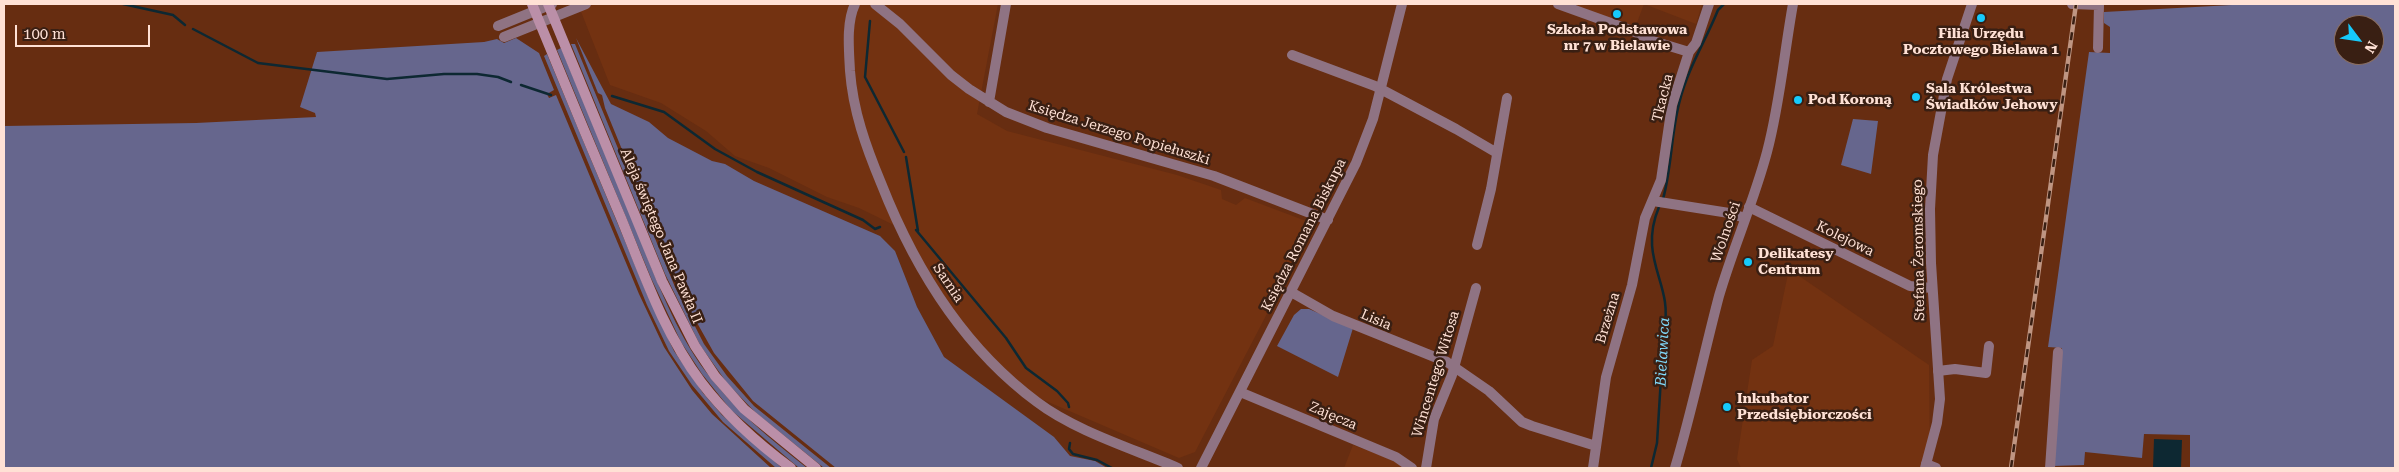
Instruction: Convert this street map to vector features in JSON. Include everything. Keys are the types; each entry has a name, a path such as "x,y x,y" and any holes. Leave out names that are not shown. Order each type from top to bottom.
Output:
{"main road":[{"name":"Aleja świętego Jana Pawła II","path":"550,4 662,280 695,346 715,376 744,409 816,468"},
{"path":"534,7 646,280 674,340 700,381 723,409 751,436 791,468"}],"street":[{"path":"498,26 534,7 550,4"},
{"path":"504,37 586,4"},
{"name":"Sarnia","path":"855,4 852,10 849,35 849,60 854,99 866,146 900,228 941,300 991,362 1039,404 1074,423 1178,468"},
{"name":"Księdza Jerzego Popiełuszki","path":"875,4 906,30 951,75 990,102 1033,123 1193,169 1328,220"},
{"path":"990,102 1006,4"},
{"name":"Księdza Romana Biskupa","path":"1201,468 1328,220 1362,149 1402,4"},
{"path":"1558,4 1633,31 1653,41 1689,52"},
{"name":"Tkacka","path":"1652,201 1661,180 1672,105 1689,52 1696,43 1709,4"},
{"name":"Wolności","path":"1675,468 1719,296 1761,171 1779,104 1793,4"},
{"name":"Stefana Żeromskiego","path":"1929,467 1939,409 1932,288 1930,209 1936,136 1950,68 1972,4"},
{"path":"2072,4 2099,5 2098,48"},
{"path":"1292,55 1380,89 1497,153"},
{"path":"1477,245 1491,190 1507,98"},
{"path":"1652,201 1729,213 1745,218"},
{"name":"Brzeżna","path":"1593,468 1606,377 1632,285 1645,218 1652,201"},
{"name":"Kolejowa","path":"1749,207 1910,286 1932,288"},
{"name":"Wincentego Witosa","path":"1426,468 1434,419 1454,367 1476,288"},
{"name":"Lisia","path":"1291,292 1333,316 1454,367"},
{"path":"1938,371 1955,369 1986,373 1989,346"},
{"path":"2050,468 2058,352"},
{"path":"1454,367 1492,394 1522,422 1596,446"},
{"name":"Zajęcza","path":"1240,392 1396,457 1412,468"}],"shaded area":[{"path":"578,4 998,4 977,114 1007,131 1177,175 1221,190 1222,199 1236,205 1245,198 1306,221 1310,231 1195,452 1179,458 1025,392 953,315 900,228 859,208 827,197 769,168 735,156 706,131 661,103 610,85"},
{"name":"Szkoła Podstawowa nr 7 w Bielawie","path":"1564,4 1644,4 1635,28"},
{"path":"1644,4 1702,4 1696,24"},
{"path":"2250,4 2395,4 2395,468 2190,468 2190,435 2144,434 2142,458 2085,452 2084,465 2053,466 2062,348 2048,347 2089,52 2110,53 2110,27 2104,23 2104,12"},
{"path":"516,38 539,53 554,90 547,94 549,98 556,95 639,294 664,347 692,390 712,414 771,468 4,468 4,126 196,123 316,117 315,113 300,107 317,52 484,42 497,39 504,43"},
{"path":"576,38 611,104 649,122 668,138 712,161 725,164 754,181 880,236 895,251 917,307 944,357 1054,437 1070,456 1095,461 1107,468 836,468 753,401 714,353 682,296 605,108 602,95 598,93"},
{"path":"571,44 575,44 675,287 704,344 727,376 754,406 831,468 824,468 755,412 727,383 700,345 665,274"},
{"path":"561,48 660,288 685,340 706,372 729,399 766,435 807,468 799,468 731,410 702,374 681,342 651,278 557,50"},
{"path":"547,54 647,294 674,351 703,393 722,415 782,468 776,468 723,422 692,385 669,351 647,305 544,56"},
{"path":"1853,119 1878,121 1871,174 1841,165"},
{"path":"1789,269 1929,365 1930,468 1741,468 1737,459 1752,360 1773,346"},
{"path":"1301,309 1309,309 1353,328 1338,377 1277,346 1294,315"},
{"path":"2154,439 2182,440 2181,468 2153,468"},
{"path":"1353,445 1385,457 1407,468 1344,468"}],"waterway":[{"path":"123,4 173,15 185,25"},
{"name":"Bielawica","path":"1663,199 1677,112 1683,88 1718,10 1724,4"},
{"path":"870,21 865,77 904,152"},
{"path":"193,29 258,63 387,79 444,74 477,74 498,77 511,82"},
{"path":"521,85 551,95"},
{"path":"612,96 664,112 715,149 757,172 863,220 875,229 880,227"},
{"path":"906,157 918,231"},
{"name":"Bielawica","path":"1651,468 1657,443 1666,313 1652,242 1653,225 1659,207"},
{"path":"916,230 1006,338 1026,368 1057,391 1068,403 1069,407"},
{"path":"1070,443 1069,449 1073,454 1097,460 1112,468"}],"railway":[{"path":"2011,468 2076,4"}],"place":[{"name":"Szkoła Podstawowa nr 7 w Bielawie","path":"1617,14"},
{"name":"Filia Urzędu Pocztowego Bielawa 1","path":"1981,18"},
{"name":"Sala Królestwa Świadków Jehowy","path":"1916,97"},
{"name":"Pod Koroną","path":"1798,100"},
{"name":"Delikatesy Centrum","path":"1748,262"},
{"name":"Inkubator Przedsiębiorczości","path":"1727,407"}]}
